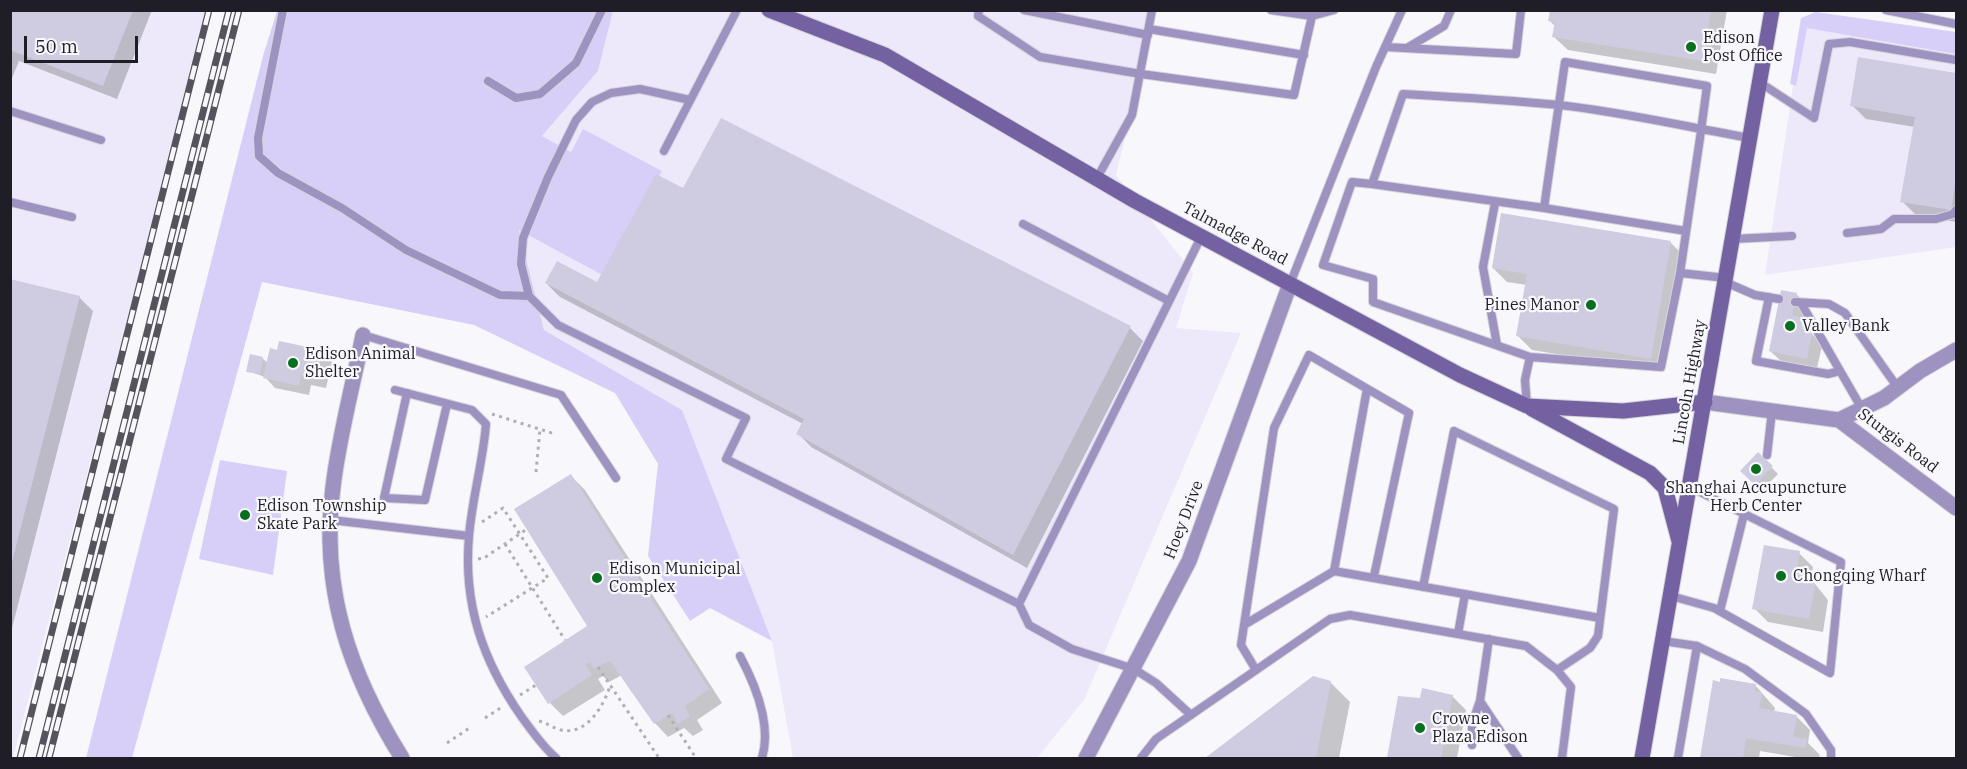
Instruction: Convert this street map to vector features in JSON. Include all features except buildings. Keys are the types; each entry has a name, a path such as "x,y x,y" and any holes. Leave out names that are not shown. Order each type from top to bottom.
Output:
{"street":[{"name":"Talmadge Road","path":"769,10 885,55 1096,178 1461,375 1527,406 1623,411 1705,402"},
{"name":"Lincoln Highway","path":"1642,759 1772,10"},
{"name":"Hoey Drive","path":"1086,759 1189,561 1290,284"},
{"path":"363,335 333,486 331,520 333,581 346,645 357,677 402,759"},
{"path":"1839,420 1884,398 1944,355 1956,350"},
{"name":"Sturgis Road","path":"1705,402 1839,420 1956,508"},
{"path":"1527,406 1650,473 1665,489 1680,546"}],"lane":[{"path":"282,10 258,138 259,156 278,173 342,208 406,250 500,295 529,296"},
{"path":"488,81 516,98 540,94 576,63 603,10"},
{"path":"664,151 737,10"},
{"path":"979,10 978,16 1040,57 1141,74 1294,94 1312,16"},
{"path":"1024,10 1148,32 1304,55"},
{"path":"1096,178 1132,115 1152,10"},
{"path":"1271,10 1312,16 1335,10"},
{"path":"1290,284 1402,10"},
{"path":"1406,48 1444,26 1451,10"},
{"path":"1385,48 1516,54 1521,10"},
{"path":"1886,10 1956,24"},
{"path":"1759,82 1814,118 1829,44 1851,42 1956,60"},
{"path":"1544,208 1561,105 1565,62 1707,86 1680,273 1660,367 1530,357 1373,302 1373,279 1323,265 1352,182 1544,208 1686,231"},
{"path":"690,100 640,89 611,93 592,102 576,120 548,177 523,238 520,264 529,296 558,325 746,418 726,459 1019,604 1029,625 1072,649 1134,669 1156,683 1191,715"},
{"path":"1372,184 1402,94 1561,105 1750,138"},
{"path":"10,111 101,140"},
{"path":"10,202 72,217"},
{"path":"1495,203 1483,267 1497,345"},
{"path":"1847,233 1881,229 1894,219 1936,219 1953,214 1956,210"},
{"path":"1023,224 1169,301"},
{"path":"1019,604 1202,235"},
{"path":"1732,239 1792,236"},
{"path":"1680,273 1726,280 1754,295 1779,299"},
{"path":"1769,297 1756,361 1828,374 1840,370"},
{"path":"1862,409 1798,302 1829,304 1845,313 1898,388"},
{"path":"363,335 561,395 616,478"},
{"path":"1256,670 1241,645 1274,429 1309,354 1409,413 1374,576"},
{"path":"1527,406 1525,380 1530,357"},
{"path":"1334,570 1367,389"},
{"path":"395,390 472,410 486,424 469,536 472,610 478,635 506,694 532,732 556,759"},
{"path":"407,393 384,498 425,500 447,404"},
{"path":"1767,455 1772,411"},
{"path":"1423,586 1454,431 1614,509 1598,636 1590,648 1557,670"},
{"path":"1671,596 1720,611 1830,673 1841,562 1690,487"},
{"path":"1720,611 1744,514"},
{"path":"331,520 469,536"},
{"path":"1244,625 1334,570 1600,618"},
{"path":"1458,634 1465,594"},
{"path":"1141,759 1156,739 1330,619 1350,615 1526,645 1557,670 1571,687 1562,759"},
{"path":"1472,745 1472,724 1480,701 1489,639"},
{"path":"1663,641 1697,646 1745,669 1806,714 1831,750 1831,759"},
{"path":"1678,759 1697,646"},
{"path":"740,656 753,681 762,709 764,740 762,759"},
{"path":"1480,701 1518,759"}],"path":[{"path":"485,412 555,434"},
{"path":"536,472 540,429"},
{"path":"482,522 503,508 548,578 485,618"},
{"path":"478,559 484,558 527,529"},
{"path":"506,544 565,640"},
{"path":"598,667 659,759"},
{"path":"520,695 536,685"},
{"path":"538,721 565,730 580,725 600,711 610,685"},
{"path":"485,718 503,706"},
{"path":"668,716 696,758"},
{"path":"447,743 471,728"}],"shaded area":[{"path":"10,11 208,11 13,758 10,758"},
{"path":"277,11 613,11 598,71 542,136 571,152 583,129 662,171 604,276 519,230 544,330 682,410 772,641 710,608 690,621 648,556 658,464 615,393 474,325 262,282 132,758 86,758 263,56"},
{"path":"613,11 1156,11 1116,175 1193,273 1176,328 1241,333 1084,700 1037,758 793,758 772,641 682,410 544,330 519,229 604,276 584,130 571,153 542,136 598,71"},
{"path":"1816,12 1956,32 1956,54 1807,28 1796,86 1790,84 1801,18"},
{"path":"1803,18 1956,47 1956,247 1765,275"},
{"name":"Edison Township Skate Park","path":"220,460 287,471 273,575 199,559"}],"railway":[{"path":"20,758 209,10"},
{"path":"39,758 229,10"},
{"path":"49,758 239,10"}],"place":[{"name":"Edison Post Office","path":"1691,47"},
{"name":"Pines Manor","path":"1591,305"},
{"name":"Valley Bank","path":"1790,326"},
{"name":"Edison Animal Shelter","path":"293,363"},
{"name":"Shanghai Accupuncture Herb Center","path":"1756,469"},
{"name":"Edison Township Skate Park","path":"245,515"},
{"name":"Chongqing Wharf","path":"1781,576"},
{"name":"Edison Municipal Complex","path":"597,578"},
{"name":"Crowne Plaza Edison","path":"1420,728"}]}
